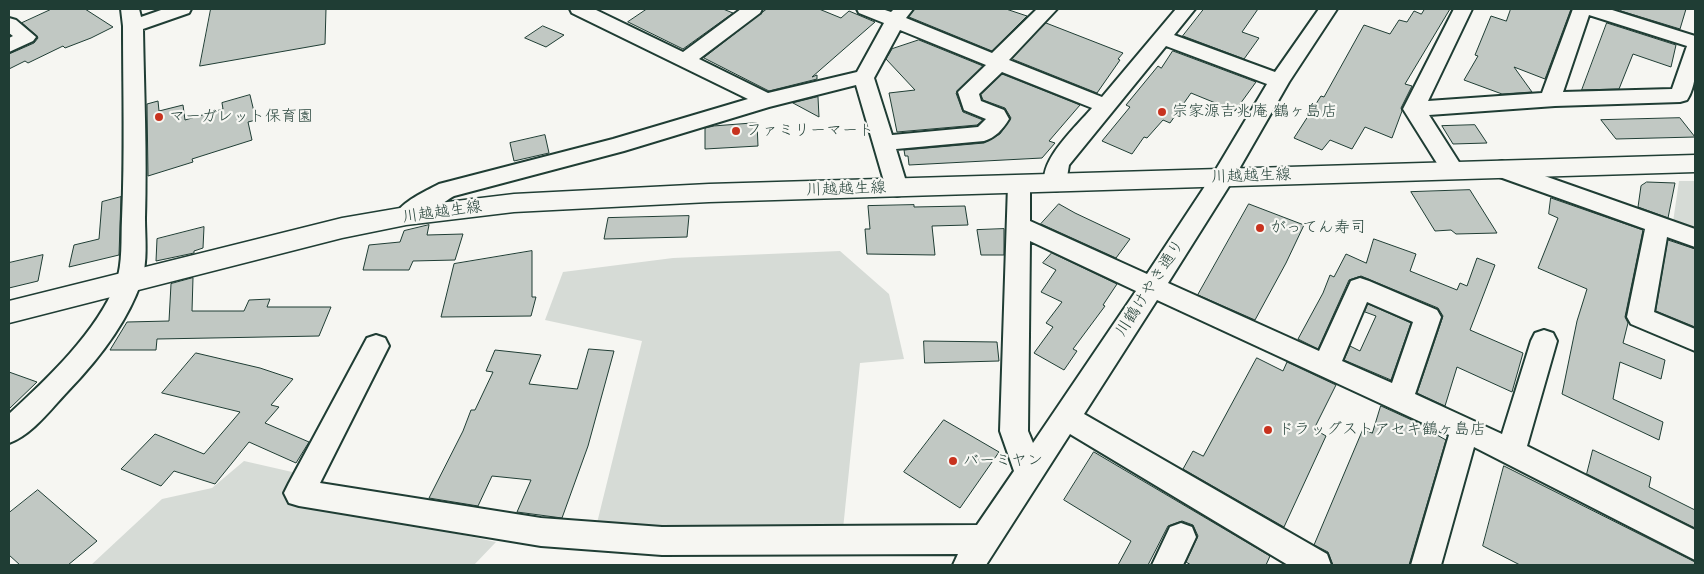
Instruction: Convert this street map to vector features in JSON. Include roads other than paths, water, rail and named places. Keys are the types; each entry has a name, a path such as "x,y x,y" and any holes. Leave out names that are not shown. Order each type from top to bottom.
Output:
{"main road":[{"name":"川越越生線","path":"9,312 342,228 406,216 477,206 559,200 897,188 1695,163"}],"street":[{"path":"9,431 83,356 113,311 128,283 131,268 134,209 131,18 182,9"},
{"path":"579,9 606,14 685,60 759,96 764,101"},
{"path":"685,60 753,9"},
{"path":"866,9 899,15 998,62 1105,106"},
{"path":"884,143 984,134 998,118 996,115 971,105 968,92 1048,9"},
{"path":"1054,183 1058,163 1186,9"},
{"name":"川鶴けやき通り","path":"968,565 1152,287 1223,177 1280,81 1328,9"},
{"path":"1414,109 1463,9"},
{"path":"1555,99 1552,91 1582,9"},
{"path":"1590,9 1614,12 1695,42"},
{"path":"897,188 864,78 899,15"},
{"path":"9,24 26,38 9,46"},
{"path":"1163,38 1280,81"},
{"path":"1414,109 1555,99 1680,95 1695,48"},
{"path":"406,216 428,200 447,190 616,146 764,101 852,79 864,78"},
{"path":"1414,109 1452,170"},
{"path":"1502,169 1695,238"},
{"path":"1019,185 1014,431 1029,472"},
{"path":"1658,224 1640,317 1695,340"},
{"path":"1018,226 1400,399 1511,452 1695,546"},
{"path":"1326,366 1360,288 1428,317 1400,399"},
{"path":"1511,452 1544,341"},
{"path":"376,346 299,493 541,532 662,541 986,539"},
{"path":"1065,417 1316,565"},
{"path":"1426,565 1465,430"},
{"path":"1167,565 1181,537"}],"place":[{"name":"宗家源吉兆庵 鶴ヶ島店","path":"1162,112"},
{"name":"マーガレット保育園","path":"159,117"},
{"name":"ファミリーマート","path":"736,131"},
{"name":"がってん寿司","path":"1260,228"},
{"name":"ドラッグストアセキ鶴ヶ島店","path":"1268,430"},
{"name":"バーミヤン","path":"953,461"}]}
